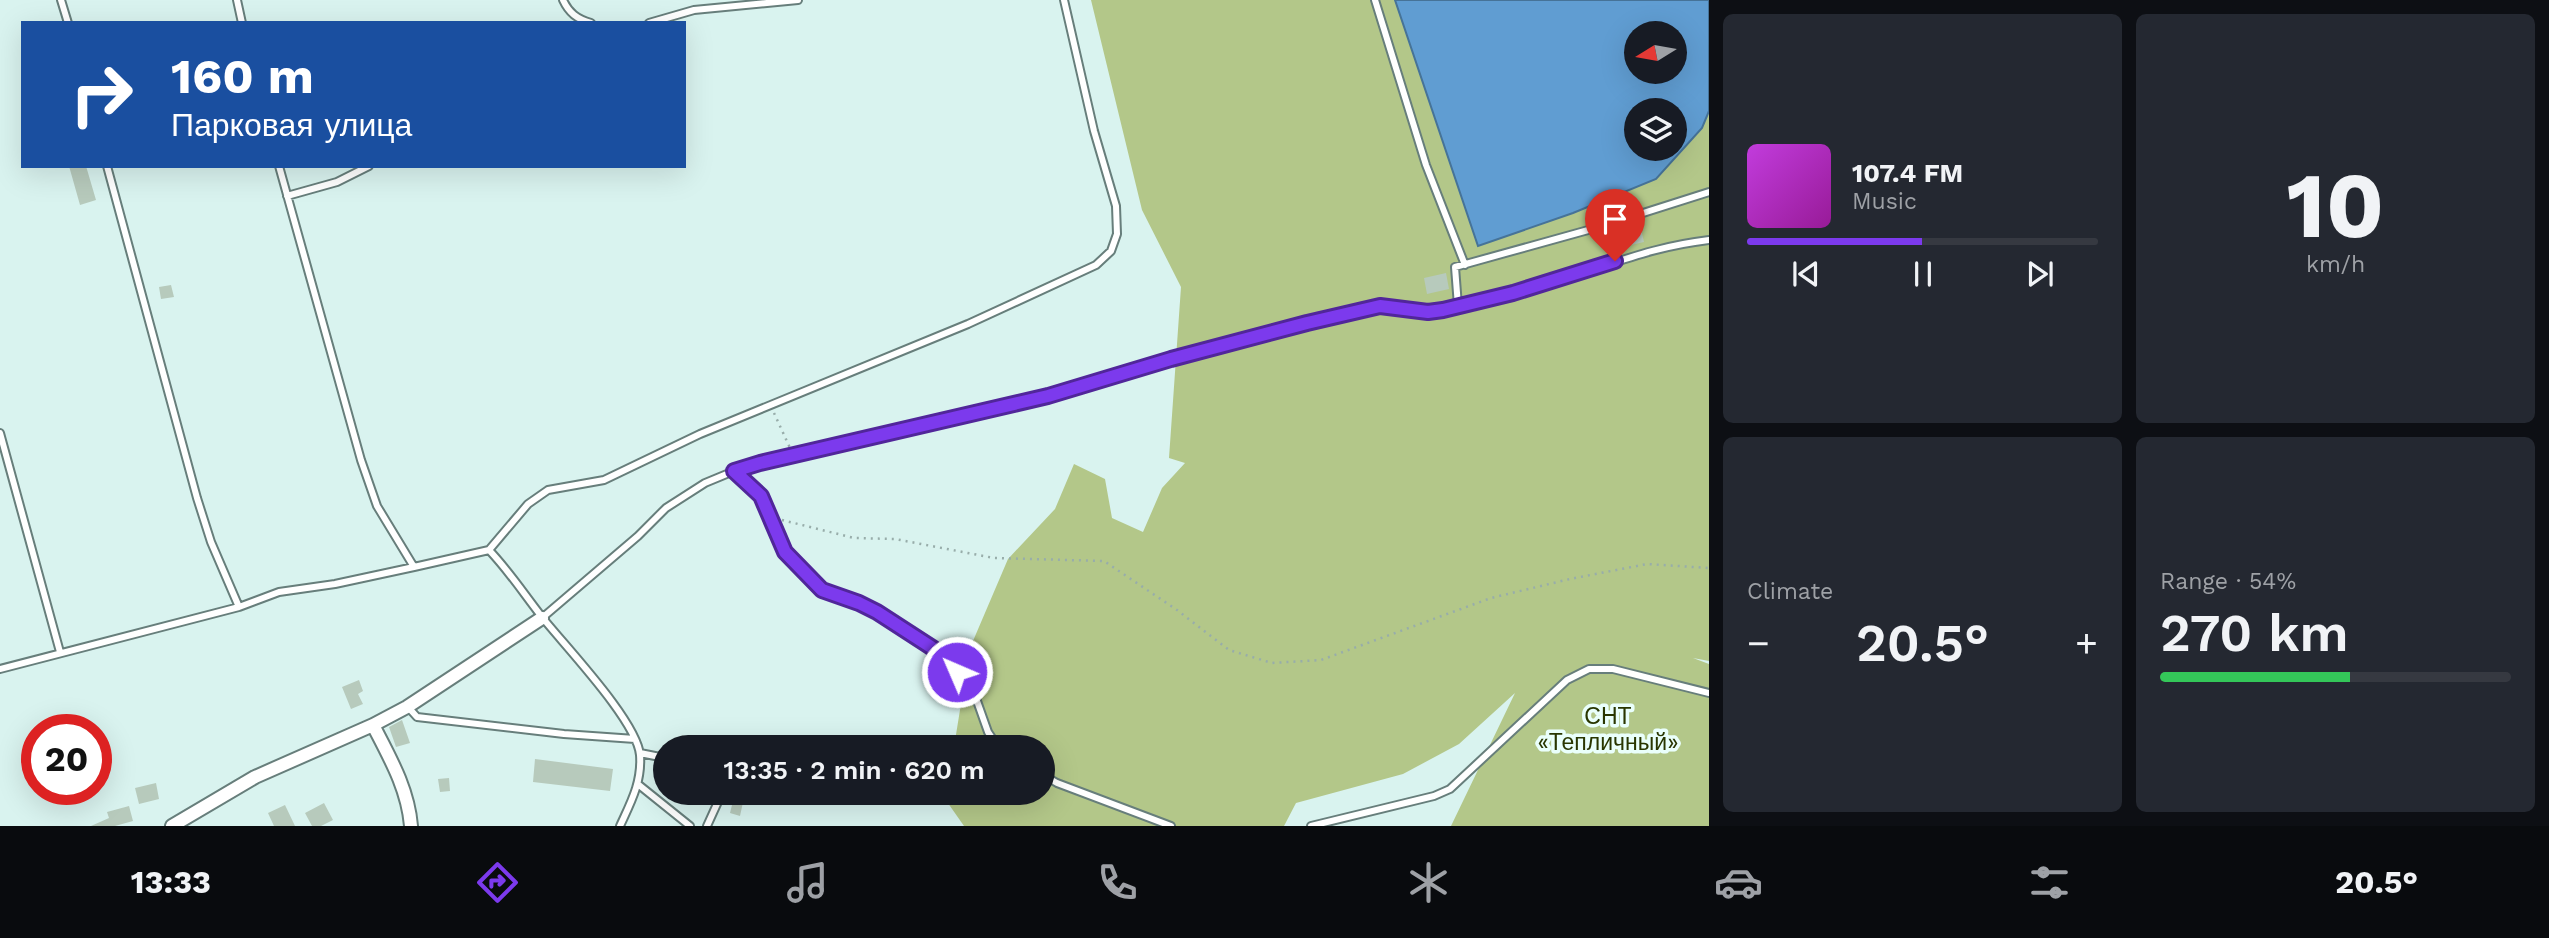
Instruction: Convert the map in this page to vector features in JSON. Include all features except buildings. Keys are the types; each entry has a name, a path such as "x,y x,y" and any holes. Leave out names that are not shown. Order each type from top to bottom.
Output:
{"street":[{"path":"172,826 255,777 373,726 407,707 542,618"},
{"path":"373,726 403,784 409,804 411,826"}],"lane":[{"path":"61,0 67,21"},
{"path":"237,0 242,21"},
{"path":"562,0 567,9 583,21"},
{"path":"656,21 694,10 798,0"},
{"path":"0,669 239,607 297,588 335,584 489,550 528,504 548,490 604,480 770,403 968,324 1096,265 1111,251 1118,234 1116,206 1094,131 1064,0"},
{"path":"1375,0 1426,165 1465,265"},
{"path":"108,168 197,498 211,541 239,607"},
{"path":"280,168 365,472 377,506 414,567"},
{"path":"287,196 337,181 365,168"},
{"path":"1458,306 1455,267 1674,205 1709,192"},
{"path":"542,618 638,536 666,508 705,483 734,471 1048,396 1171,359 1326,318 1380,306 1428,312 1458,306 1580,274 1632,255 1674,244 1709,240"},
{"path":"0,433 60,652"},
{"path":"734,471 761,496 785,552 822,590 877,612 948,660 977,701 990,735"},
{"path":"489,550 508,570 542,618 625,720 635,739 640,753 639,785 620,826"},
{"path":"1311,826 1434,796 1450,789 1567,680 1589,669 1613,669 1709,693"},
{"path":"407,707 417,717 564,734 635,739"},
{"path":"640,753 653,756"},
{"path":"1055,782 1171,826"},
{"path":"639,785 690,826"},
{"path":"707,826 717,805"}],"path":[{"path":"770,403 793,455"},
{"path":"772,518 854,538 895,539 995,558 1104,561 1177,610 1229,650 1272,663 1321,660 1491,598 1570,579 1647,564 1709,568"}],"green space":[{"name":"СНТ «Тепличный»","path":"1091,0 1709,0 1709,661 1693,658 1709,664 1709,826 1451,826 1515,693 1459,744 1403,774 1296,803 1284,826 964,826 949,805 1055,805 1055,735 956,735 970,648 1008,559 1055,509 1074,464 1105,479 1112,518 1143,532 1162,488 1185,463 1169,458 1181,287 1142,210"}],"water":[{"path":"1395,0 1709,0 1709,111 1702,128 1687,145 1687,98 1624,98 1624,161 1672,161 1656,179 1573,213 1478,246"}],"route":[{"path":"957,672 948,660 931,647 877,612 822,590 785,552 761,496 734,471 1048,396 1271,331 1380,306 1428,312 1443,310 1580,274 1615,261"}]}
